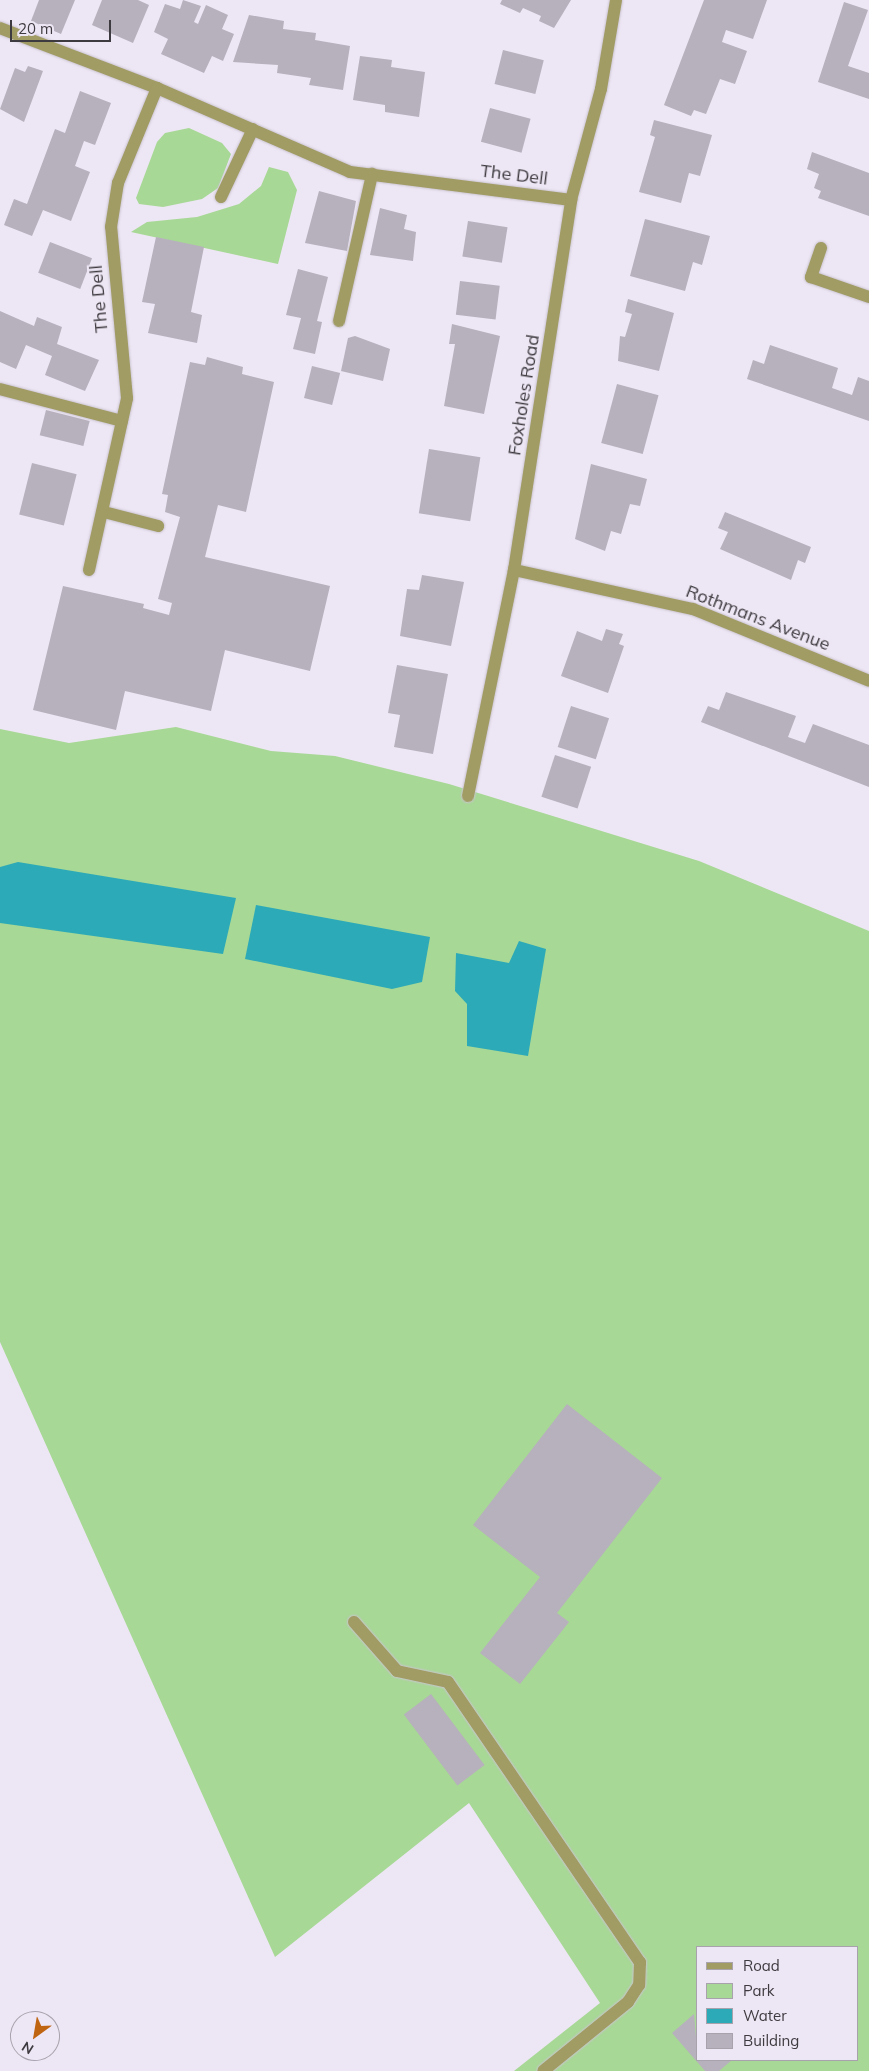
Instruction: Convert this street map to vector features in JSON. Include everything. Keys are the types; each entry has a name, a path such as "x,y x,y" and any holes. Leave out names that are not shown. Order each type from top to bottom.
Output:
{"street":[{"name":"Foxholes Road","path":"468,796 514,570 571,200 601,89 616,0"},
{"name":"The Dell","path":"0,28 157,88 350,172 571,200"},
{"name":"The Dell","path":"89,570 104,512 127,398 111,227 118,183 157,88"},
{"path":"221,196 253,129"},
{"path":"339,321 372,174"},
{"path":"821,248 811,277 869,297"},
{"path":"0,389 122,422"},
{"path":"104,512 158,526"},
{"name":"Rothmans Avenue","path":"514,570 693,608 869,681"},
{"path":"354,1622 397,1671 448,1682 640,1962 639,1985 628,2002 543,2071"}],"green space":[{"path":"189,128 222,143 231,154 218,188 202,199 163,207 139,204 136,198 157,142 165,133"},
{"path":"269,167 288,172 297,190 278,264 131,232 147,222 197,217 239,204 261,186"},
{"path":"176,727 271,751 335,756 449,784 699,861 869,931 869,2071 514,2071 600,2003 469,1803 275,1957 0,1342 0,729 69,743"}],"water":[{"path":"18,862 236,898 223,954 0,923 0,867"},
{"path":"256,905 430,937 422,982 392,989 245,959"},
{"path":"519,941 546,949 528,1056 467,1046 467,1004 455,991 456,953 509,963"}],"building":[{"path":"39,0 75,0 61,34 31,21"},
{"path":"102,0 138,0 149,5 133,43 92,25"},
{"path":"183,0 201,6 194,22 198,24 206,5 228,15 222,29 234,34 223,61 212,56 204,73 161,54 168,39 154,32 165,4 180,9"},
{"path":"502,0 571,0 554,28 539,21 541,16 523,8 520,13 500,4"},
{"path":"704,0 767,0 753,39 726,30 722,42 747,51 735,84 720,79 706,114 694,110 691,116 664,105"},
{"path":"844,2 868,10 848,66 869,73 869,99 818,82"},
{"path":"249,15 284,21 283,29 316,33 315,40 350,46 343,90 309,85 311,78 277,73 278,65 233,62"},
{"path":"503,50 544,60 535,94 495,84"},
{"path":"360,56 392,60 391,67 425,72 419,117 385,112 385,105 353,100"},
{"path":"28,66 43,71 24,122 0,109 15,68 25,72"},
{"path":"80,91 111,103 95,145 84,141 75,166 90,172 71,221 43,210 32,236 4,225 14,199 27,204 55,129 65,133"},
{"path":"490,108 531,119 522,153 481,142"},
{"path":"654,120 712,135 700,176 689,173 681,203 639,192 655,137 650,135"},
{"path":"812,152 869,173 869,216 818,198 821,191 814,188 819,174 807,169"},
{"path":"319,191 356,201 347,251 305,243"},
{"path":"380,208 407,215 404,229 416,232 413,261 370,255"},
{"path":"645,219 710,236 702,265 693,262 685,291 630,276"},
{"path":"468,221 508,227 502,263 462,257"},
{"path":"156,237 204,247 191,312 202,315 197,343 148,333 155,304 142,302"},
{"path":"50,242 92,258 80,289 38,273"},
{"path":"298,269 328,277 317,321 322,322 315,354 293,349 301,318 286,315"},
{"path":"460,281 500,286 496,320 456,315"},
{"path":"628,299 674,313 659,371 618,361 620,336 625,337 632,314 625,312"},
{"path":"0,311 34,326 37,317 62,327 57,344 99,360 85,391 45,375 52,356 26,345 16,369 0,362"},
{"path":"452,324 500,336 484,414 444,406 455,344 449,344"},
{"path":"355,336 390,349 383,381 341,371 348,338"},
{"path":"770,345 838,368 832,388 852,395 858,377 869,381 869,421 747,379 753,360 764,364"},
{"path":"207,357 243,367 242,374 274,382 246,512 218,505 205,557 330,586 310,671 225,650 211,711 125,691 116,730 33,710 63,586 144,604 143,608 169,615 172,603 158,599 180,517 165,512 168,495 162,494 190,362 205,365"},
{"path":"312,366 340,373 332,405 304,398"},
{"path":"617,384 659,395 643,454 601,443"},
{"path":"46,410 90,421 83,446 40,435"},
{"path":"429,449 480,457 470,521 419,513"},
{"path":"32,463 77,474 64,526 19,514"},
{"path":"591,464 647,479 640,506 630,504 621,534 611,531 605,551 575,539"},
{"path":"725,512 811,547 805,563 798,560 791,580 720,549 728,532 718,528"},
{"path":"422,575 464,582 451,646 400,636 407,589 419,590"},
{"path":"606,629 623,634 619,644 624,646 608,693 561,676 577,631 602,641"},
{"path":"397,665 448,674 433,754 394,747 400,715 388,713"},
{"path":"726,692 796,716 788,737 805,743 813,724 869,745 869,787 701,722 708,706 719,710"},
{"path":"571,706 609,718 596,759 558,747"},
{"path":"555,755 591,767 578,809 541,797"},
{"path":"567,1404 662,1478 557,1613 569,1622 520,1684 480,1653 540,1577 473,1525"},
{"path":"431,1694 485,1765 457,1786 404,1714"},
{"path":"694,2014 696,2061 672,2033"},
{"path":"696,2061 731,2061 719,2071 705,2071"}]}
